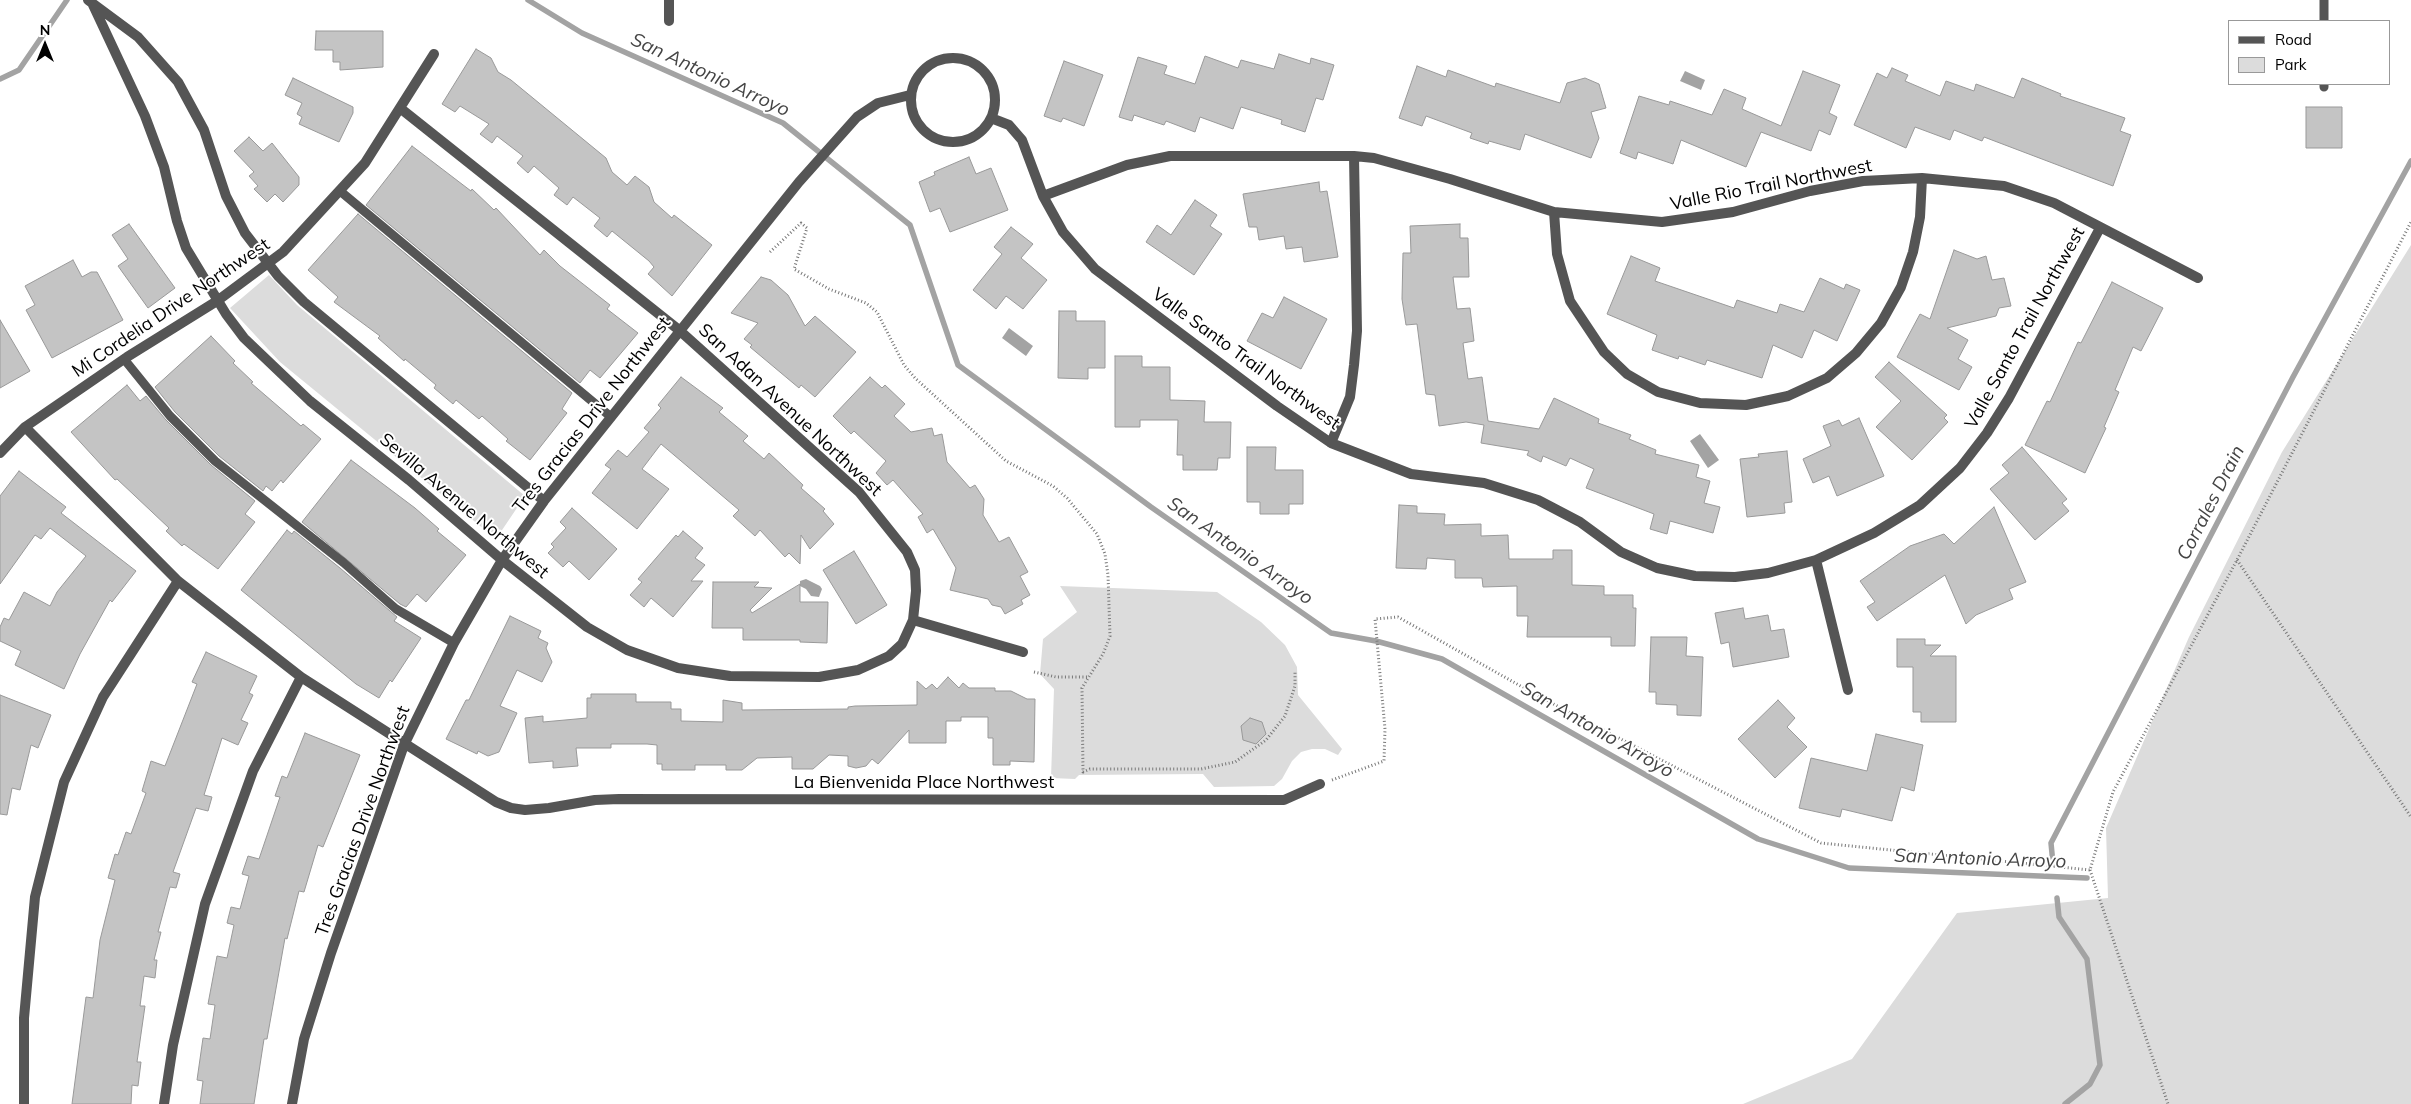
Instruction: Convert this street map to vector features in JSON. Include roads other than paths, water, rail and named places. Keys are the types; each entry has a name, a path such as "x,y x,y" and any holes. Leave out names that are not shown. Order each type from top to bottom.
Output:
{"street":[{"path":"669,0 669,20"},
{"name":"Sevilla Avenue Northwest","path":"90,2 138,37 178,82 204,130 226,196 245,233 267,262 304,302 544,502"},
{"name":"Sevilla Avenue Northwest","path":"90,2 145,116 164,167 177,221 186,248 217,301 244,338 310,402 409,480 502,560 587,627 627,650 678,668 730,676 820,677 858,670 889,656 902,644 913,620"},
{"name":"Mi Cordelia Drive Northwest","path":"0,453 25,427 124,359 217,301 267,262 283,252 366,162 434,54"},
{"path":"950,58 968,60 981,68 988,76 994,89 995,104 991,118 982,130 970,139 954,142 939,140 926,133 917,123 911,110 910,95 914,81 923,70 935,61 950,58"},
{"name":"Tres Gracias Drive Northwest","path":"292,1104 304,1039 331,953 404,745 454,644 502,560 544,502 679,330 799,182 857,117 878,103 910,95"},
{"name":"San Adan Avenue Northwest","path":"400,108 679,330 859,492 907,552 915,570 916,591 913,620"},
{"name":"Valle Santo Trail Northwest","path":"991,118 1009,125 1022,140 1043,196 1063,232 1095,269 1277,406 1331,443 1410,474 1484,482 1538,500 1580,522 1621,552 1657,568 1695,576 1735,577 1768,573 1816,560 1874,533 1920,505 1960,468 1987,433 2009,398 2100,228"},
{"name":"Valle Rio Trail Northwest","path":"1043,196 1127,165 1170,156 1354,156 1374,158 1450,179 1554,212 1662,222 1733,212 1810,191 1863,181 1922,178 2004,186 2054,203 2198,278"},
{"path":"1331,443 1350,397 1357,331 1354,156"},
{"path":"1554,212 1556,254 1570,301 1604,352 1627,374 1658,392 1700,403 1746,405 1788,396 1827,378 1856,353 1881,323 1901,287 1913,252 1920,217 1922,178"},
{"path":"25,427 178,581 301,677 404,745"},
{"path":"1816,560 1848,690"},
{"path":"24,1104 24,1018 34,896 64,782 103,697 178,581"},
{"path":"913,620 1023,652"},
{"path":"164,1104 173,1045 205,904 253,771 301,677"},
{"name":"La Bienvenida Place Northwest","path":"404,745 496,802 525,810 619,799 1284,800 1320,784"}],"lane":[{"path":"2324,0 2324,20"},
{"path":"340,191 611,417"},
{"path":"124,359 170,416 214,461 344,563 396,609 454,644"}],"waterway":[{"name":"San Antonio Arroyo","path":"0,79 19,70 67,0"},
{"name":"San Antonio Arroyo","path":"528,0 582,33 783,123 910,225 958,365 1151,507 1331,633 1376,641 1442,659 1758,839 1849,868 2087,878"},
{"name":"Corrales Drain","path":"2053,864 2051,843 2293,377 2411,161"},
{"name":"Corrales Drain","path":"2057,898 2059,917 2087,959 2100,1065 2090,1084 2065,1104"}]}
